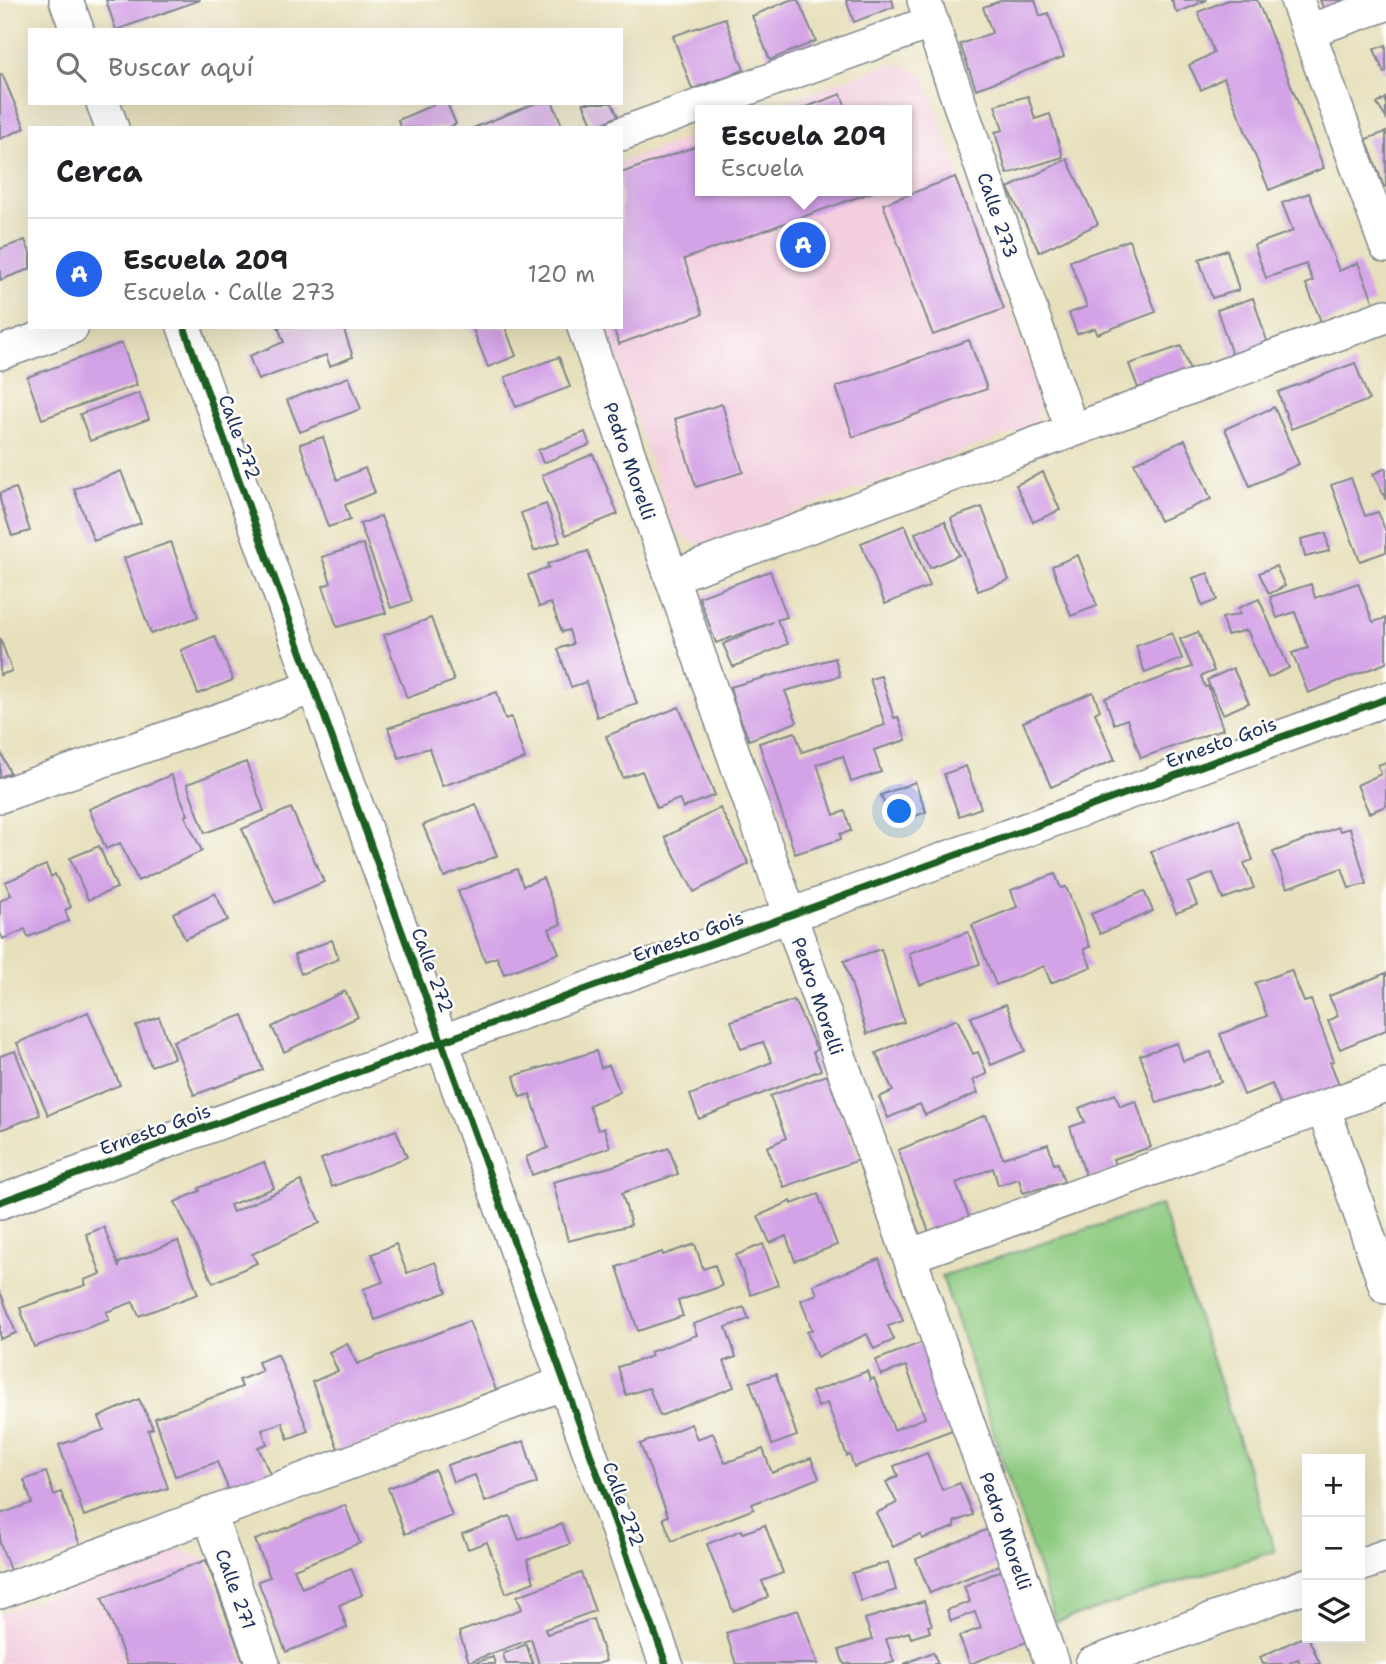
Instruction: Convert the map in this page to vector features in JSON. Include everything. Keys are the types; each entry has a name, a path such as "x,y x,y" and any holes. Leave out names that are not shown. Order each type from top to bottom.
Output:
{"street":[{"path":"66,0 76,28"},
{"path":"1297,0 1386,246"},
{"path":"1308,31 1386,4"},
{"path":"623,133 928,11"},
{"name":"Calle 273","path":"928,11 1072,430"},
{"path":"104,105 111,126"},
{"path":"671,577 1386,316"},
{"path":"0,353 66,329"},
{"name":"Calle 272","path":"185,329 666,1664"},
{"name":"Pedro Morelli","path":"585,329 1052,1664"},
{"path":"0,796 314,687"},
{"name":"Ernesto Gois","path":"0,1202 1386,699"},
{"path":"909,1256 1386,1085"},
{"path":"1323,1107 1386,1287"},
{"path":"0,1592 564,1383"},
{"name":"Calle 271","path":"209,1514 263,1664"},
{"path":"1365,1563 1386,1556"},
{"path":"1092,1664 1302,1587"}],"shaded area":[{"path":"894,62 923,74 1040,395 1036,425 700,545 675,532 605,329 623,329 623,161 695,135 695,196 912,196 912,105 776,105"},
{"path":"180,1549 206,1560 244,1664 0,1664 0,1613"}],"green space":[{"path":"1161,1205 1275,1551 1056,1622 942,1276"}],"building":[{"path":"106,0 200,0 122,28 115,28"},
{"path":"790,0 798,0 816,41 770,60 752,16"},
{"path":"846,0 892,0 894,7 854,22"},
{"path":"1003,0 1035,0 1040,16 1048,13 1064,57 976,89 960,44 992,33 983,7"},
{"path":"1171,0 1207,0 1177,13"},
{"path":"1228,0 1257,0 1324,168 1269,190 1224,78 1201,90 1189,65 1214,53 1198,12"},
{"path":"1320,0 1385,0 1328,21"},
{"path":"725,18 744,70 692,89 673,36"},
{"path":"1386,45 1386,72 1384,73 1374,49"},
{"path":"2,74 25,128 0,139 0,75"},
{"path":"841,94 845,105 811,105"},
{"path":"1028,96 1035,119 1050,114 1063,157 1007,174 995,132 1003,130 995,105"},
{"path":"1386,98 1386,118 1377,104"},
{"path":"432,105 448,105 456,124 400,126 398,120"},
{"path":"531,105 554,105 562,126 478,126"},
{"path":"584,105 613,105 618,116 593,126"},
{"path":"1386,132 1386,186 1384,187 1366,139"},
{"path":"695,147 695,196 861,196 684,259 703,314 619,344 614,329 623,329 623,172"},
{"path":"1067,159 1098,224 1039,252 1008,188"},
{"path":"955,177 1004,309 933,335 883,204 912,196 912,193"},
{"path":"1309,193 1339,271 1358,263 1374,303 1322,324 1306,284 1313,281 1306,264 1266,278 1254,245 1293,231 1282,203"},
{"path":"25,240 28,248 28,270 0,280 0,249"},
{"path":"1129,240 1156,312 1097,334 1095,328 1077,334 1069,313 1087,307 1070,261"},
{"path":"1227,250 1239,290 1212,298 1199,259"},
{"path":"1253,298 1269,347 1233,358 1217,310"},
{"path":"279,329 344,329 353,357 330,366 326,355 258,380 249,356 284,342"},
{"path":"473,329 506,329 516,356 488,367"},
{"path":"969,340 987,389 853,437 836,387"},
{"path":"122,343 137,385 42,419 27,377"},
{"path":"1181,346 1190,371 1138,388 1129,364"},
{"path":"559,357 570,387 516,407 505,377"},
{"path":"1355,363 1369,400 1291,429 1278,392"},
{"path":"349,377 361,409 300,432 287,400"},
{"path":"139,393 149,419 90,441 80,414"},
{"path":"722,404 743,472 696,487 675,419"},
{"path":"1274,407 1299,464 1250,486 1225,429"},
{"path":"585,432 590,445 543,463 538,450"},
{"path":"323,437 337,480 365,468 375,492 345,505 350,520 328,527 300,444"},
{"path":"1185,440 1211,499 1160,521 1134,463"},
{"path":"593,454 618,514 566,535 542,475"},
{"path":"1386,468 1386,500 1373,474"},
{"path":"121,471 141,523 94,541 74,489"},
{"path":"1043,472 1060,510 1033,522 1016,485"},
{"path":"1351,478 1365,516 1378,512 1386,532 1386,552 1360,561 1331,485"},
{"path":"16,488 30,531 12,536 0,493"},
{"path":"546,504 560,542 534,551 521,513"},
{"path":"982,507 1009,580 978,591 951,518"},
{"path":"381,516 412,601 391,608 360,524"},
{"path":"945,521 959,555 930,568 915,533"},
{"path":"905,525 930,586 885,604 861,543"},
{"path":"1326,533 1329,551 1305,557 1301,539"},
{"path":"171,542 198,617 151,634 124,558"},
{"path":"363,544 386,613 337,627 323,586 331,583 322,557"},
{"path":"588,551 637,704 597,717 586,682 571,687 558,649 573,644 569,630 562,632 551,603 539,607 528,575 549,567 547,564"},
{"path":"1078,555 1097,606 1071,616 1052,566"},
{"path":"1276,566 1285,586 1269,594 1259,573"},
{"path":"770,571 787,617 777,620 788,644 733,667 723,644 773,622 716,643 699,597"},
{"path":"1208,573 1217,600 1202,606 1193,578"},
{"path":"1358,583 1373,622 1386,618 1386,663 1308,693 1292,653 1308,648 1295,612 1277,618 1270,597 1311,584 1315,598"},
{"path":"1259,599 1289,668 1268,678 1247,630 1227,635 1222,618 1240,614 1238,608"},
{"path":"431,618 454,681 407,698 384,635"},
{"path":"1198,632 1214,671 1201,676 1205,687 1208,686 1223,729 1141,758 1127,719 1114,724 1105,698 1192,667 1180,639"},
{"path":"1172,633 1182,659 1145,673 1136,646"},
{"path":"215,636 233,680 198,694 181,650"},
{"path":"0,638 12,671 0,675"},
{"path":"835,658 840,676 785,691 797,722 749,740 730,687"},
{"path":"1233,668 1249,703 1223,714 1207,680"},
{"path":"881,676 894,718 898,717 906,740 874,750 881,772 851,782 843,756 817,764 834,815 845,811 851,831 840,834 841,839 795,854 759,743 795,732 802,752 885,725 870,679"},
{"path":"497,692 505,719 511,717 525,759 442,786 429,748 399,758 388,728"},
{"path":"1093,692 1100,710 1095,713 1115,760 1051,787 1023,722"},
{"path":"679,707 715,795 683,808 679,799 657,808 642,771 623,778 606,736"},
{"path":"0,750 10,773 0,777"},
{"path":"246,762 264,811 205,833 187,784"},
{"path":"1386,762 1386,806 1369,813 1357,785 1381,774 1378,765"},
{"path":"966,766 981,808 959,816 944,774"},
{"path":"171,775 188,815 185,816 202,851 138,881 120,843 106,849 89,809"},
{"path":"915,782 926,812 893,825 881,795"},
{"path":"476,804 497,856 444,877 423,825"},
{"path":"291,808 324,882 275,903 242,829"},
{"path":"720,808 749,864 694,892 665,837"},
{"path":"1238,820 1253,860 1244,863 1254,888 1223,899 1213,873 1188,883 1197,905 1176,913 1151,851"},
{"path":"1338,827 1340,831 1350,828 1367,884 1349,888 1342,868 1287,888 1273,852"},
{"path":"99,846 117,888 88,900 70,858"},
{"path":"46,865 51,877 55,874 71,907 65,910 69,921 28,937 25,929 3,939 0,933 0,901 11,895 5,882"},
{"path":"517,869 523,886 543,878 561,924 549,929 559,953 504,974 497,957 485,961 458,891"},
{"path":"1055,874 1061,888 1066,887 1090,947 1084,949 1091,967 1051,983 1044,966 996,985 972,925 1017,907 1011,890"},
{"path":"1144,891 1153,911 1100,934 1091,914"},
{"path":"215,893 228,920 185,939 173,913"},
{"path":"968,932 980,964 920,985 909,953"},
{"path":"332,940 339,959 301,974 294,955"},
{"path":"881,949 904,1022 867,1034 844,961"},
{"path":"1291,970 1304,1002 1311,1000 1334,1061 1330,1062 1341,1089 1283,1111 1272,1084 1244,1095 1220,1034 1267,1016 1255,983"},
{"path":"1386,973 1386,1030 1340,1049 1328,1021 1338,1016 1329,996"},
{"path":"345,991 358,1017 284,1052 272,1027"},
{"path":"794,1000 817,1050 813,1052 821,1070 699,1119 690,1095 772,1062 763,1042 741,1049 731,1021"},
{"path":"1006,1004 1025,1051 991,1065 971,1017"},
{"path":"88,1012 120,1085 48,1115 17,1043"},
{"path":"243,1015 263,1070 194,1095 173,1041"},
{"path":"159,1017 174,1058 151,1066 136,1026"},
{"path":"957,1019 973,1054 978,1052 987,1074 973,1080 978,1093 925,1115 920,1104 888,1118 879,1097 893,1091 876,1053"},
{"path":"1177,1043 1183,1061 1211,1052 1221,1082 1157,1103 1140,1055"},
{"path":"15,1051 40,1115 0,1130 0,1056"},
{"path":"596,1051 601,1068 609,1065 620,1092 589,1105 598,1130 604,1128 610,1147 532,1175 526,1157 548,1148 530,1094 520,1097 514,1076"},
{"path":"827,1075 859,1160 784,1187 767,1147 786,1138 770,1096"},
{"path":"1115,1094 1120,1106 1136,1101 1151,1147 1113,1159 1117,1170 1087,1180 1070,1127 1085,1122 1079,1108"},
{"path":"986,1115 1003,1158 1048,1144 1054,1164 1058,1163 1064,1182 1023,1193 1019,1179 998,1185 993,1168 956,1183 969,1217 929,1232 898,1150"},
{"path":"396,1130 407,1157 332,1187 321,1159"},
{"path":"669,1148 678,1174 622,1193 631,1225 568,1241 553,1182"},
{"path":"264,1162 274,1188 230,1205 233,1212 301,1181 320,1223 252,1254 257,1263 213,1283 175,1202 200,1191 199,1188"},
{"path":"818,1194 837,1245 795,1261 786,1236 770,1243 758,1216 791,1201 792,1204"},
{"path":"104,1227 119,1268 119,1263 178,1241 198,1294 139,1316 133,1302 106,1312 109,1320 34,1347 20,1308 86,1285 84,1280 101,1274 86,1234"},
{"path":"396,1244 407,1273 435,1262 447,1292 375,1320 363,1289 383,1282 372,1254"},
{"path":"695,1244 703,1269 715,1265 722,1286 678,1301 683,1316 638,1331 617,1267"},
{"path":"763,1244 778,1285 751,1295 736,1255"},
{"path":"879,1259 903,1321 888,1326 894,1340 874,1349 867,1334 817,1357 807,1332 812,1330 801,1300 817,1294 813,1285"},
{"path":"0,1291 16,1333 0,1339"},
{"path":"744,1307 749,1319 726,1327 736,1357 724,1361 734,1387 660,1416 649,1388 626,1395 618,1367 652,1356 650,1352 697,1335 693,1324"},
{"path":"469,1321 496,1390 339,1451 312,1382 338,1371 329,1352 347,1343 357,1364"},
{"path":"923,1342 955,1429 854,1467 850,1455 847,1456 827,1403 818,1407 812,1392 867,1371 870,1380 874,1378 894,1430 925,1418 906,1366 881,1375 876,1360"},
{"path":"278,1354 308,1431 288,1439 282,1422 262,1430 267,1444 258,1447 271,1476 230,1493 217,1462 175,1476 155,1418 242,1387 239,1380 262,1371 258,1362"},
{"path":"776,1374 797,1436 772,1445 750,1382"},
{"path":"139,1399 153,1428 148,1430 168,1488 84,1516 59,1445 104,1430 99,1417"},
{"path":"691,1424 697,1439 713,1433 725,1463 763,1449 772,1473 811,1458 819,1478 752,1504 754,1509 672,1541 663,1518 668,1516 640,1444"},
{"path":"524,1441 537,1483 485,1502 475,1475 453,1482 447,1465"},
{"path":"927,1453 942,1490 960,1483 973,1515 954,1522 955,1527 922,1539 921,1535 916,1536 893,1547 876,1513 897,1503 886,1482 898,1476 894,1466"},
{"path":"435,1470 452,1516 405,1534 388,1488"},
{"path":"46,1472 54,1495 61,1492 81,1548 11,1573 0,1543 0,1514 32,1503 24,1480"},
{"path":"345,1505 360,1543 294,1569 302,1588 351,1568 362,1595 339,1605 347,1628 286,1652 258,1581 270,1577 255,1540"},
{"path":"510,1516 519,1540 562,1524 570,1544 527,1560 534,1582 506,1593 487,1542 468,1549 462,1534"},
{"path":"765,1525 783,1573 762,1581 768,1597 733,1611 707,1544 742,1530 743,1533"},
{"path":"988,1529 1002,1564 930,1593 916,1559"},
{"path":"206,1560 244,1664 127,1664 102,1598"},
{"path":"888,1562 896,1590 861,1601 852,1573"},
{"path":"1005,1569 1037,1638 970,1664 959,1636 981,1628 975,1612 951,1621 947,1610 970,1602 964,1586"},
{"path":"581,1573 595,1611 545,1629 547,1634 593,1619 606,1661 597,1664 539,1664 531,1639 469,1662 459,1632 522,1609 517,1596"},
{"path":"924,1601 932,1625 928,1626 930,1632 911,1638 909,1632 886,1639 894,1662 844,1664 839,1650 872,1639 865,1619"},
{"path":"798,1610 818,1664 736,1664 726,1633"},
{"path":"1302,1637 1302,1643 1311,1643 1320,1664 1300,1664 1298,1659 1288,1664 1263,1664 1260,1657"},
{"path":"526,1644 533,1664 506,1664 503,1654"},
{"path":"933,1652 938,1664 904,1664"},
{"path":"493,1657 495,1664 474,1664 474,1663"}],"cycle path":[{"path":"185,329 666,1664"},
{"path":"0,1202 1386,699"}],"place":[{"name":"Escuela 209","path":"803,245"}]}
